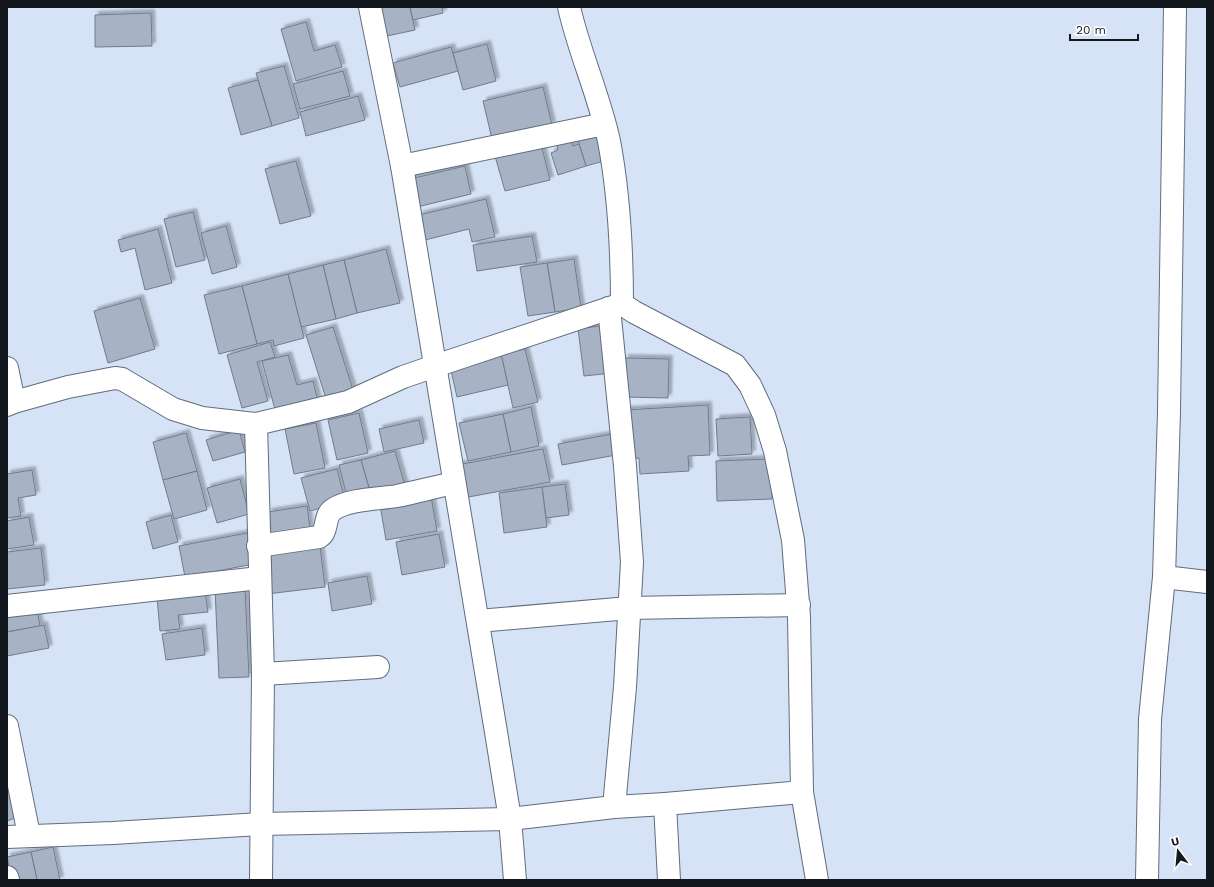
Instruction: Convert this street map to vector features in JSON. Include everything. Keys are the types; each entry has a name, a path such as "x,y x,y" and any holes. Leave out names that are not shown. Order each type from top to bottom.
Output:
{"street":[{"path":"370,7 402,166 478,621 510,819 515,880"},
{"path":"569,7 574,29 608,140 616,188 622,272 615,306 632,562 614,807"},
{"path":"1147,880 1150,719 1164,577 1169,404 1175,7"},
{"path":"402,166 604,124"},
{"path":"7,368 10,404 68,386 115,378 122,379 173,409 202,418 256,424 348,402 403,377 615,306 634,312 735,365 750,385 764,415 775,451 793,540 799,605 802,792 817,880"},
{"path":"256,424 262,674 260,824 261,880"},
{"path":"258,546 319,537 324,532 329,513 332,509 342,505 397,496 454,483"},
{"path":"1164,577 1207,582"},
{"path":"7,606 259,578"},
{"path":"478,621 629,608 799,605"},
{"path":"262,674 378,667"},
{"path":"7,726 29,835"},
{"path":"7,837 113,833 260,824 510,819 614,807 802,792"},
{"path":"665,804 669,880"}],"building":[{"path":"381,7 410,7 415,30 387,36"},
{"path":"410,7 442,7 443,13 413,20"},
{"path":"151,13 152,46 95,47 95,15"},
{"path":"306,22 314,51 335,45 342,67 296,81 281,29"},
{"path":"487,44 496,81 463,90 453,53"},
{"path":"451,47 458,71 400,87 393,63"},
{"path":"284,66 299,118 272,126 256,73"},
{"path":"343,71 350,96 300,109 293,84"},
{"path":"258,80 272,126 241,135 228,88"},
{"path":"543,87 552,125 492,139 483,101"},
{"path":"358,96 365,120 306,136 300,112"},
{"path":"595,131 604,161 586,166 577,137"},
{"path":"570,138 573,146 579,144 586,166 558,175 551,153 558,150 556,142"},
{"path":"541,144 550,180 505,191 495,156"},
{"path":"296,161 311,216 280,224 265,169"},
{"path":"465,166 471,194 417,207 410,179"},
{"path":"486,199 495,237 472,242 469,229 425,240 419,215"},
{"path":"193,212 205,260 176,267 164,219"},
{"path":"226,226 237,267 212,274 201,233"},
{"path":"158,229 172,283 145,290 135,248 121,252 118,240"},
{"path":"532,236 537,262 477,271 473,245"},
{"path":"386,249 400,303 357,313 344,260"},
{"path":"574,259 581,308 555,312 547,263"},
{"path":"344,260 357,313 336,319 323,265"},
{"path":"547,263 555,312 528,316 520,267"},
{"path":"323,265 336,319 301,327 288,274"},
{"path":"288,274 304,338 274,346 273,340 257,344 242,286"},
{"path":"242,286 257,344 219,354 204,295"},
{"path":"140,298 155,349 108,363 94,311"},
{"path":"607,325 613,373 584,376 578,329"},
{"path":"333,327 355,396 328,405 306,335"},
{"path":"270,342 275,357 257,362 268,401 242,408 227,355"},
{"path":"525,349 538,402 513,408 501,354"},
{"path":"501,354 508,385 457,397 450,366"},
{"path":"288,355 297,385 313,381 319,406 277,417 262,361"},
{"path":"625,358 669,359 668,398 624,397"},
{"path":"708,405 710,455 688,456 689,471 640,474 639,458 629,459 626,410"},
{"path":"531,407 539,446 511,452 503,414"},
{"path":"359,413 368,453 337,460 328,420"},
{"path":"503,414 511,452 468,461 459,423"},
{"path":"750,417 752,454 718,456 716,419"},
{"path":"419,420 424,443 384,452 379,429"},
{"path":"316,423 325,468 294,474 285,429"},
{"path":"239,430 245,452 213,461 206,440"},
{"path":"186,433 197,471 163,480 153,442"},
{"path":"612,434 616,455 562,465 558,444"},
{"path":"543,449 550,482 463,498 457,465"},
{"path":"395,451 405,486 371,495 361,460"},
{"path":"771,459 772,499 717,501 716,461"},
{"path":"361,460 371,495 348,501 339,465"},
{"path":"337,469 345,501 310,511 301,478"},
{"path":"32,470 36,495 18,498 21,516 7,518 7,474"},
{"path":"197,471 207,510 174,519 163,480"},
{"path":"240,479 249,514 217,523 207,488"},
{"path":"565,484 569,515 546,518 542,487"},
{"path":"542,487 547,527 504,533 499,493"},
{"path":"431,496 437,531 386,540 380,505"},
{"path":"307,506 311,535 262,543 260,531 271,529 268,512"},
{"path":"171,515 178,542 153,549 146,522"},
{"path":"29,517 34,545 7,549 7,521"},
{"path":"247,533 254,564 185,577 179,546"},
{"path":"439,534 445,567 402,575 396,542"},
{"path":"320,546 325,587 267,594 262,554"},
{"path":"41,548 45,585 7,589 7,552"},
{"path":"367,576 372,604 332,611 328,583"},
{"path":"245,588 249,677 219,678 215,589"},
{"path":"205,592 208,612 178,615 180,629 160,631 157,597"},
{"path":"37,610 40,626 7,632 7,616"},
{"path":"44,625 49,648 7,656 7,632"},
{"path":"202,628 205,655 166,660 162,634"},
{"path":"7,782 18,817 7,821"},
{"path":"53,847 60,880 37,880 31,852"},
{"path":"31,852 37,880 12,880 7,857"}]}
